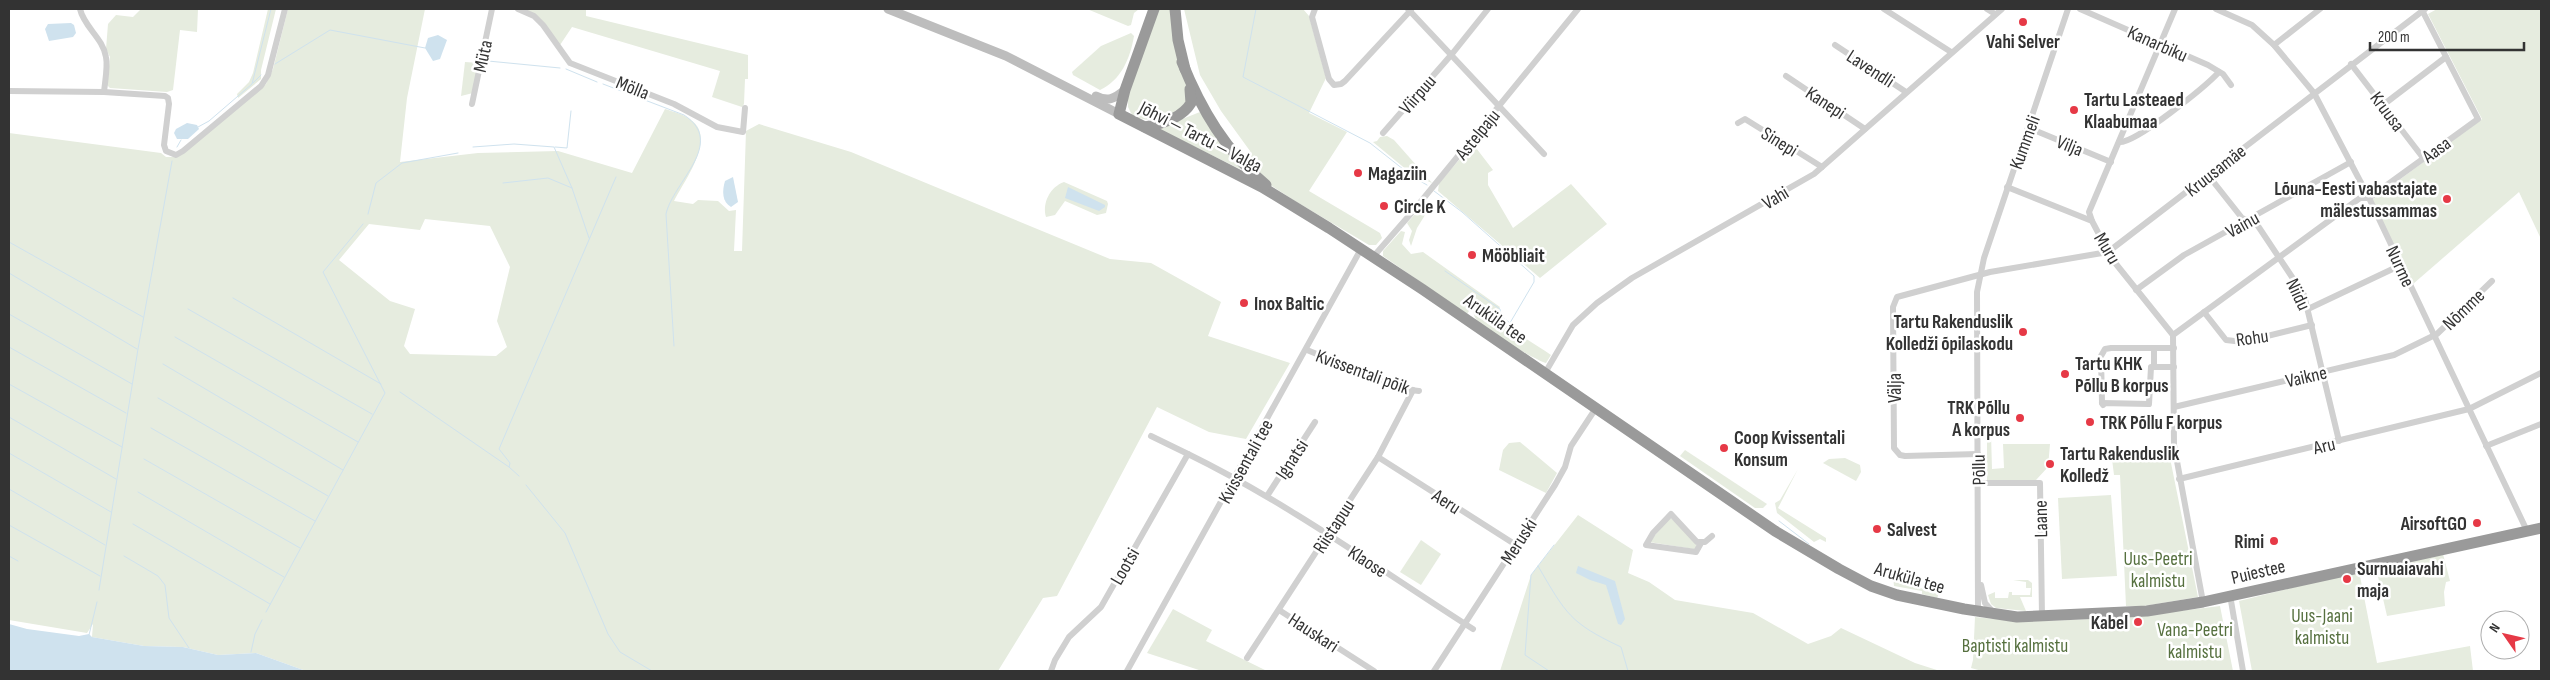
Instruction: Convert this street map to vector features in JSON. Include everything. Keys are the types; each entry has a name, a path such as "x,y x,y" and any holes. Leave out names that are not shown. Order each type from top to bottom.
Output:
{"highway":[{"name":"Jõhvi — Tartu — Valga","path":"1154,9 1125,90 1119,114 1262,187 1361,249"},
{"path":"1145,127 1156,125 1182,114 1191,103 1192,96 1182,62 1175,9"},
{"path":"1182,62 1203,109 1231,150 1264,183 1301,211"},
{"name":"Aruküla tee","path":"1361,249 1771,528 1839,570 1888,592 1978,611"},
{"name":"Puiestee","path":"1978,611 2042,616 2147,611 2204,602 2360,566 2541,528"}],"main road":[{"path":"888,9 998,53 1119,114"},
{"path":"1054,80 1063,80 1105,100 1116,98 1125,90"}],"street":[{"path":"80,9 82,17 100,44 106,58 104,92"},
{"path":"9,91 161,94 168,98 164,145 166,151 176,154 261,86 268,75 285,9"},
{"name":"Müta","path":"472,104 492,9"},
{"name":"Mölla","path":"518,9 534,16 543,25 570,63 674,104 717,128 742,132 745,108"},
{"path":"1315,9 1312,17 1329,79 1334,85 1341,84 1410,10 1544,154"},
{"name":"Viirpuu","path":"1383,133 1452,54 1488,9"},
{"name":"Astelpaju","path":"1373,257 1500,106 1578,9"},
{"path":"1884,9 1951,52"},
{"path":"1987,9 1995,14"},
{"name":"Vahi","path":"1545,373 1573,325 1597,303 1632,278 1760,206 1822,167 2002,9"},
{"name":"Kummeli","path":"1980,275 2007,187 2029,128 2068,9"},
{"name":"Kanarbiku","path":"2080,9 2160,43 2219,72 2231,85"},
{"path":"2092,221 2089,212 2175,9"},
{"name":"Nurme","path":"2216,9 2252,25 2274,45 2314,93 2369,198 2528,532"},
{"path":"2274,45 2320,9"},
{"name":"Aasa","path":"2173,335 2360,198 2369,198 2478,119 2446,58 2424,10"},
{"name":"Kruusamäe","path":"1980,275 2109,252 2351,64 2424,10"},
{"name":"Lavendli","path":"1835,46 1906,92"},
{"path":"2383,105 2446,58"},
{"name":"Kruusa","path":"2351,64 2424,158"},
{"path":"2119,142 2128,141 2146,130 2219,72"},
{"name":"Kanepi","path":"1786,76 1866,129"},
{"name":"Sinepi","path":"1738,123 1745,119 1822,167"},
{"name":"Vilja","path":"2029,128 2111,162"},
{"name":"Vainu","path":"2136,290 2173,262 2351,162"},
{"name":"Niidu","path":"2208,175 2242,218 2256,223 2304,295 2339,441"},
{"name":"Muru","path":"2007,187 2092,221 2109,252 2136,290 2173,335"},
{"name":"Kvissentali tee","path":"1127,671 1307,350 1361,249"},
{"path":"2308,308 2401,265"},
{"name":"Välja","path":"1978,454 1905,456 1900,455 1894,448 1893,307 1897,297 1902,294 1980,275"},
{"name":"Põllu","path":"1978,611 1977,292 1980,275"},
{"name":"Nõmme","path":"2434,336 2492,281"},
{"name":"Rohu","path":"2204,312 2226,340 2231,342 2243,342 2312,324"},
{"path":"2173,335 2174,445 2204,602"},
{"name":"Vaikne","path":"2174,407 2394,355 2434,336"},
{"path":"2174,348 2111,348 2103,351 2103,404 2149,404 2151,367 2174,367"},
{"path":"2154,348 2154,367"},
{"name":"Kvissentali põik","path":"1307,350 1402,389 1416,390"},
{"name":"Aru","path":"2179,479 2469,409 2541,373"},
{"name":"Riistapuu","path":"1247,658 1378,457 1416,390"},
{"name":"Meruski","path":"1434,671 1458,641 1465,624 1555,485 1565,467 1571,446 1596,408"},
{"name":"Ignatsi","path":"1267,496 1315,422"},
{"path":"2486,446 2541,424"},
{"path":"1152,436 1236,477"},
{"name":"Lootsi","path":"1051,671 1054,660 1069,637 1101,607 1188,454"},
{"name":"Aeru","path":"1378,457 1516,546"},
{"name":"Klaose","path":"1236,477 1473,629"},
{"name":"Laane","path":"1978,483 2040,483 2042,616"},
{"path":"1701,543 1688,534 1671,514 1653,533 1646,545 1696,552 1701,543 1712,536"},
{"name":"Põllu","path":"1978,576 1985,603 1998,614"},
{"path":"2230,595 2243,671"},
{"name":"Hauskari","path":"1279,610 1374,671"}],"green space":[{"path":"141,9 198,9 197,32 180,30 173,90 167,92 110,88 107,85 110,57 106,49 108,24 116,15 133,17"},
{"path":"268,9 276,9 261,70 261,79 238,98 237,94 249,82 253,73"},
{"path":"288,9 425,9 407,98 400,162 478,153 558,151 632,173 665,109 691,120 698,128 701,137 696,160 674,201 693,204 698,200 718,201 729,211 736,210 734,251 742,251 746,131 759,124 851,152 1110,259 1151,263 1221,302 1208,336 1290,363 1246,439 1209,432 1157,407 1057,596 1043,598 998,671 306,671 256,653 218,655 183,647 144,646 92,637 93,624 87,633 9,620 9,133 161,153 166,157 175,157 266,84 273,69","holes":["425,219 490,226 510,267 497,321 507,347 496,356 410,354 404,346 415,309 390,301 339,260 369,224 420,230"]},
{"path":"524,9 586,9 586,16 748,55 748,79 745,79 744,104 742,107 712,97 720,71 572,27 560,45"},
{"path":"1087,9 1139,9 1134,13 1131,25 1128,26"},
{"path":"1158,9 1170,9 1188,91 1186,105 1166,117 1148,120 1132,115 1128,107 1128,95"},
{"path":"1184,9 1303,9 1309,16 1326,78 1309,113 1347,132 1309,191 1380,233 1382,238 1376,245 1369,245 1295,201 1269,184 1241,158 1250,151 1221,111 1200,75"},
{"path":"2437,9 2541,9 2541,239 2519,192 2413,284 2372,200 2482,119 2428,14"},
{"path":"1131,33 1134,36 1130,53 1114,81 1100,90 1073,75 1072,72 1101,46"},
{"path":"465,62 479,63 473,93 461,96"},
{"path":"1200,112 1241,167 1240,169 1160,130 1162,127"},
{"path":"1387,136 1394,140 1432,183 1413,175 1373,142 1377,141 1380,137"},
{"path":"1473,144 1493,170 1488,173 1488,185 1513,228 1571,184 1607,224 1540,278 1438,191 1439,183"},
{"path":"1064,182 1107,201 1106,213 1097,215 1065,201 1055,215 1046,217 1045,206 1048,196 1059,184"},
{"path":"1426,202 1430,204 1430,207 1417,228 1411,246 1409,240 1412,231 1407,223"},
{"path":"1401,231 1405,232 1402,244 1411,254 1423,252 1500,307 1498,310 1507,324 1521,336 1551,355 1546,363 1510,344 1481,324 1474,314 1473,297 1469,296 1469,311 1467,314 1383,256 1383,251"},
{"path":"1987,426 1993,427 1997,432 1991,434 1992,469 2004,468 2003,444 2050,444 2048,467 2036,480 1987,480"},
{"path":"1520,442 1557,473 1546,493 1499,470 1503,450 1509,443"},
{"name":"Uus-Peetri kalmistu","path":"2168,448 2198,597 2144,606 2126,606 2120,475 2114,475 2112,459"},
{"path":"1685,450 1767,504 1763,508 1755,508 1680,456"},
{"path":"1845,458 1860,465 1861,472 1856,481 1823,463 1829,459"},
{"path":"1798,469 1778,508 1826,538 1826,542 1820,539 1814,542 1777,513 1775,503 1780,500"},
{"path":"2111,495 2117,576 2062,579 2058,498"},
{"path":"1578,515 1633,550 1628,573 1649,582 1675,600 1753,613 1808,644 1831,636 1841,628 1915,663 1940,671 1500,671 1531,575"},
{"path":"1670,518 1686,533 1700,550 1649,542"},
{"path":"1421,540 1441,554 1421,585 1400,572"},
{"path":"2443,554 2450,581 2446,582 2444,592 2445,606 2387,616 2376,568"},
{"path":"1892,569 1917,576 1916,587 1937,592 1937,598 1922,594 1922,591 1894,586"},
{"name":"Uus-Jaani kalmistu","path":"2359,571 2377,663 2470,646 2473,671 2252,671 2239,601"},
{"path":"2013,580 2028,580 2032,583 2032,597 2020,597 2026,611 1996,608 1991,604 1988,595 1995,592 1995,598 2008,598 2009,592 2012,592 2012,595 2030,595 2031,588 2026,588 2026,582"},
{"name":"Vana-Peetri kalmistu","path":"2220,606 2233,671 1982,671 1971,668 1975,617 2005,620 2098,619"},
{"path":"1173,609 1212,630 1206,641 1267,671 1202,671 1147,653"}],"water":[{"path":"71,23 74,25 76,33 73,37 49,41 45,29 48,24"},
{"path":"438,35 447,40 440,59 433,61 425,48 428,38"},
{"path":"187,123 197,125 199,129 188,139 177,139 174,133 176,129"},
{"path":"733,177 738,202 731,207 724,199 723,189 725,181"},
{"path":"1068,187 1105,205 1105,207 1099,211 1065,198"},
{"path":"1578,566 1615,581 1625,619 1621,625 1618,624 1606,585 1576,573"},
{"path":"9,624 27,629 79,636 89,634 92,637 144,646 183,647 218,655 256,653 306,671 9,671"}],"waterway":[{"path":"198,127 209,121 252,84 271,9"},
{"path":"1253,9 1256,9 1243,77 1370,143 1413,177 1427,185"},
{"path":"275,64 330,30 425,48"},
{"path":"488,61 560,68"},
{"path":"566,69 597,82"},
{"path":"253,83 261,75"},
{"path":"603,84 684,115 696,126 700,138 699,150 694,163 666,214 674,346"},
{"path":"555,147 567,148 571,111"},
{"path":"177,147 181,140"},
{"path":"473,147 514,144 554,147 572,188 589,238"},
{"path":"368,214 376,183 402,163 458,153"},
{"path":"99,590 138,349 172,161"},
{"path":"519,476 509,467 510,463 499,449 616,177"},
{"path":"503,183 548,178 572,188"},
{"path":"1434,191 1462,212 1534,276 1534,282 1507,328 1511,339"},
{"path":"266,612 385,393 323,272 363,224"},
{"path":"9,242 143,317"},
{"path":"1445,271 1500,309 1501,316 1510,323"},
{"path":"9,273 137,349"},
{"path":"233,298 381,384"},
{"path":"188,309 372,414"},
{"path":"9,314 132,384"},
{"path":"175,337 358,442"},
{"path":"9,347 126,413"},
{"path":"163,364 343,470"},
{"path":"9,384 122,447"},
{"path":"400,392 509,467"},
{"path":"158,398 328,496"},
{"path":"9,417 116,479"},
{"path":"151,428 315,521"},
{"path":"9,453 111,512"},
{"path":"144,459 300,548"},
{"path":"526,485 565,533 608,634 620,652 652,671"},
{"path":"9,489 105,545"},
{"path":"138,492 284,577"},
{"path":"1779,521 1809,544"},
{"path":"133,524 270,604"},
{"path":"9,525 100,576"},
{"path":"1549,671 1525,655 1531,575 1554,545"},
{"path":"9,556 18,561"},
{"path":"124,556 158,576 165,585 169,618 189,648"},
{"path":"1538,566 1556,596 1571,615 1590,631 1621,647 1628,671"},
{"path":"89,635 97,602"},
{"path":"251,652 255,634 262,620"}],"place":[{"name":"Vahi Selver","path":"2023,22"},
{"name":"Tartu Lasteaed Klaabumaa","path":"2074,110"},
{"name":"Magaziin","path":"1358,173"},
{"name":"Lõuna-Eesti vabastajate mälestussammas","path":"2447,199"},
{"name":"Circle K","path":"1384,206"},
{"name":"Mööbliait","path":"1472,255"},
{"name":"Inox Baltic","path":"1244,303"},
{"name":"Tartu Rakenduslik Kolledži õpilaskodu","path":"2023,332"},
{"name":"Tartu KHK Põllu B korpus","path":"2065,374"},
{"name":"TRK Põllu A korpus","path":"2020,418"},
{"name":"TRK Põllu F korpus","path":"2090,422"},
{"name":"Coop Kvissentali Konsum","path":"1724,448"},
{"name":"Tartu Rakenduslik Kolledž","path":"2050,464"},
{"name":"AirsoftGO","path":"2477,523"},
{"name":"Salvest","path":"1877,529"},
{"name":"Rimi","path":"2274,541"},
{"name":"Surnuaiavahi maja","path":"2347,579"},
{"name":"Kabel","path":"2138,622"}],"park label":[{"name":"Baptisti kalmistu","path":"2015,645"}]}
